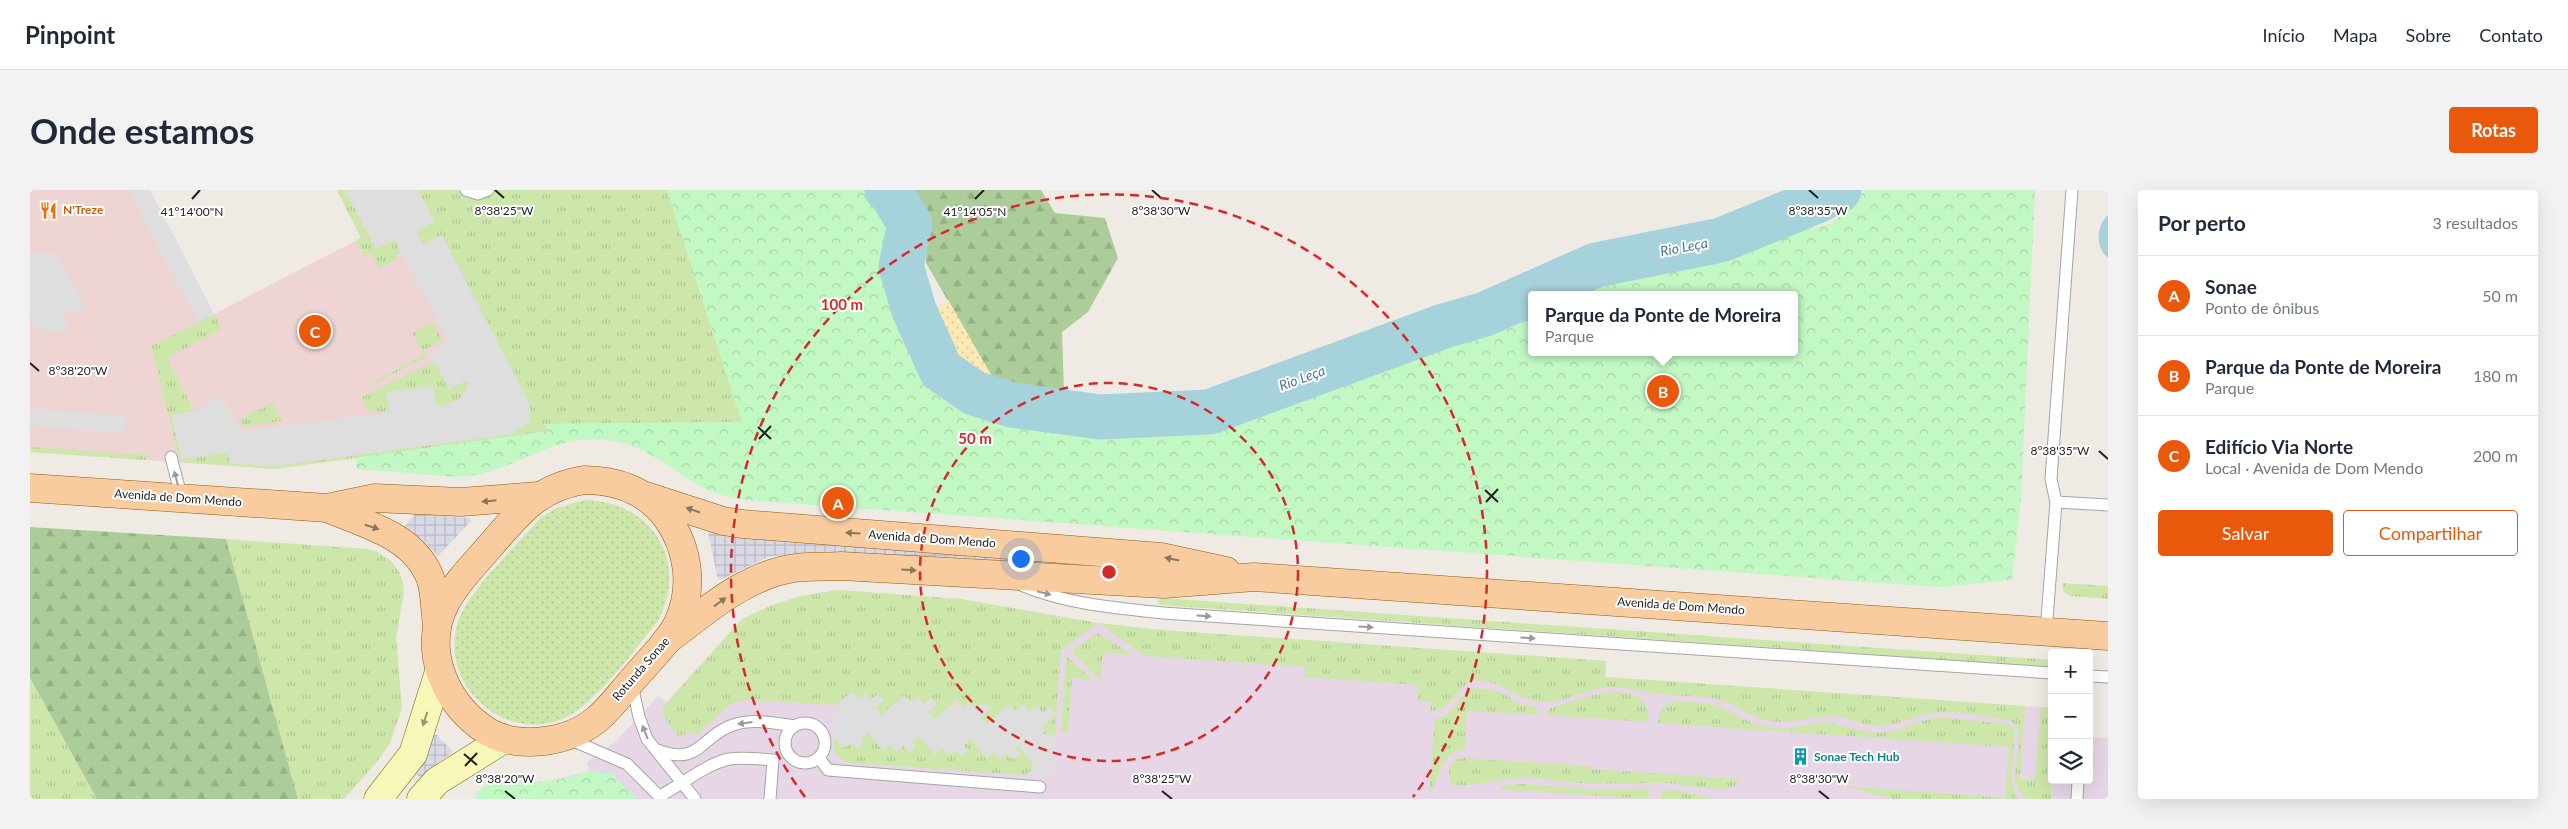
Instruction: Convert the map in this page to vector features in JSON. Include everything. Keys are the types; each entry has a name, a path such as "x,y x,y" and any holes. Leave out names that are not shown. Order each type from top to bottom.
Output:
{"main road":[{"name":"Rotunda Sonae","path":"584,480 611,482 642,495 663,514 671,525 684,550 687,564 686,598 677,624 666,641 597,719 581,730 562,737 524,741 504,739 486,731 462,712 446,688 440,672 436,643 437,629 445,603 461,579 522,509 538,496 561,485 584,480"},
{"name":"Avenida de Dom Mendo","path":"30,488 327,508 375,498 461,502 538,496"},
{"name":"Avenida de Dom Mendo","path":"642,495 723,521 742,524 1161,557 1254,577 2108,636"},
{"name":"Avenida de Dom Mendo","path":"327,508 389,533 414,553 423,564 431,581 437,629"},
{"name":"Avenida de Dom Mendo","path":"666,641 751,582 796,568 841,566 1164,584 1254,577"},
{"path":"378,799 413,754 440,672"},
{"path":"421,799 437,781 504,739"}],"lane":[{"path":"466,190 478,194 488,190"},
{"path":"2046,632 2056,502 2051,479 2072,190"},
{"path":"171,457 182,499"},
{"path":"2056,502 2108,505"},
{"path":"998,576 1036,592 1097,606 1163,613 2048,673"},
{"path":"2093,676 2108,677"},
{"path":"631,681 639,717 647,739 695,799"},
{"path":"654,749 670,756 684,754 706,745 716,734 731,725 747,721 794,726"},
{"path":"800,723 812,724 822,732 825,746 819,758 813,762 799,762 789,755 786,749 786,736 794,726 800,723"},
{"path":"562,737 627,764 661,798 683,783 727,760 773,760 789,755"},
{"path":"819,758 828,770 1040,787"},
{"path":"770,799 773,760"},
{"path":"2077,799 2078,784"}],"shaded area":[{"path":"30,190 150,190 214,314 361,238 337,190 424,190 549,431 275,469 30,452"},
{"path":"129,190 150,190 214,314 198,323"},
{"path":"345,190 418,190 434,222 416,231 423,245 442,235 528,401 531,411 528,422 513,434 274,466 230,463 228,453 182,459 171,415 194,411 222,396 238,428 244,431 389,412 387,392 433,386 436,406 454,403 465,393 468,384 467,380 449,389 430,352 448,342 395,240 376,249"},
{"path":"35,250 37,253 57,253 88,311 67,311 63,314 69,332 35,330 30,312 30,252"},
{"path":"30,409 125,415 124,433 30,426"},
{"path":"415,514 470,518 471,521 438,556 425,542 404,527"},
{"path":"710,530 1059,562 1059,565 806,552 768,557 720,580 717,576 708,532"},
{"path":"837,590 960,599 1098,623 1161,630 1606,661 1605,677 2048,708 2048,784 2093,784 2093,737 2108,738 2108,799 475,799 481,789 498,782 546,782 589,771 587,762 618,739 658,696 667,702 742,619 772,605 801,596"},
{"path":"852,692 858,699 865,693 871,700 878,694 884,701 875,708 881,715 905,696 910,703 918,697 924,704 931,698 937,705 928,712 934,719 957,700 963,707 970,701 976,708 984,702 990,709 981,717 986,724 1010,704 1016,711 1024,705 1029,712 1037,706 1043,713 1050,707 1056,714 1044,724 1043,734 1055,735 1052,777 1025,775 1032,772 1033,764 1018,745 1015,747 1021,754 1013,760 1007,753 1000,759 994,752 987,758 971,740 964,745 968,750 961,756 955,750 948,756 942,749 935,755 919,736 912,742 916,747 909,753 903,746 896,752 890,745 883,751 868,733 861,739 864,743 857,749 851,742 843,748 834,737 836,705"},
{"path":"433,735 437,735 453,752 436,764 421,779 416,774"}],"green space":[{"path":"337,190 345,190 376,249 395,239 399,251 396,259 379,269 370,252 364,255 356,240 361,238"},
{"path":"418,190 667,190 742,422 545,424 549,431 275,469 180,462 151,346 214,314 222,329 167,358 194,411 172,415 180,450 229,453 230,463 274,466 513,434 530,417 528,401 442,235 423,245 416,230 434,221"},
{"path":"667,190 866,190 880,209 897,218 904,230 890,290 922,362 969,401 1001,418 1039,422 1224,419 1326,381 1505,321 1528,311 1528,356 1798,356 1798,291 1573,291 1615,273 1831,224 1865,190 2035,190 2021,498 2012,580 1943,587 1922,586 749,500 715,493 639,449 607,440 586,440 566,443 548,448 495,470 477,475 457,477 357,469 355,458 548,431 545,424 742,422"},
{"path":"906,190 1041,190 1055,213 1105,218 1118,258 1088,312 1062,332 1064,394 1008,388 993,378 926,263 925,242"},
{"path":"433,322 442,340 424,350 427,357 372,385 371,383 424,355 412,333"},
{"path":"435,361 449,389 467,379 466,390 460,398 452,403 436,406 433,386 388,392 390,412 370,412 362,397"},
{"path":"273,402 283,421 243,427 240,420"},
{"path":"30,447 148,455 150,457 146,460 30,452"},
{"path":"584,500 608,503 628,511 645,523 658,538 666,556 669,577 667,598 658,621 617,672 581,707 570,715 547,723 524,724 503,718 484,706 468,689 458,669 454,646 458,622 463,610 482,583 540,518 554,509"},
{"path":"30,527 226,539 298,799 97,799 30,678"},
{"path":"226,539 367,549 376,551 391,561 400,573 404,592 396,638 402,708 390,743 376,763 344,799 298,799"},
{"path":"2062,583 2108,586 2108,599 2070,596 2064,592"},
{"path":"837,590 960,599 1098,623 1061,650 1055,735 1043,734 1043,713 1016,711 986,724 976,708 963,707 934,720 924,704 911,703 904,696 881,715 875,708 878,694 871,700 858,699 852,692 836,705 745,700 731,704 696,736 693,732 679,736 670,726 664,716 663,707 742,619 772,605 801,596"},
{"path":"1161,598 2048,660 2048,667 1160,605 1157,601"},
{"path":"1098,623 1161,630 1606,661 1605,677 2025,706 2020,778 2035,779 2041,707 2048,708 2048,784 2051,784 2051,799 2025,799 2018,789 2015,771 2019,737 2014,724 2008,720 1942,712 1926,714 1885,726 1866,725 1837,716 1778,722 1763,720 1720,700 1706,697 1666,695 1628,688 1608,687 1561,700 1545,702 1528,699 1496,684 1478,680 1466,684 1446,706 1439,710 1430,711 1431,702 1417,701 1418,685 1305,677 1305,667 1145,656"},
{"path":"1097,633 1134,655 1103,653 1100,680 1071,651"},
{"path":"1066,656 1093,680 1072,678 1068,733 1061,732"},
{"path":"30,678 97,799 30,799"},
{"path":"1475,687 1503,693 1520,704 1534,706 1539,715 1467,711 1465,750 1451,754 1446,760 1429,794 1435,719 1442,717 1452,710 1464,695"},
{"path":"1614,692 1639,698 1646,707 1648,722 1545,715 1551,708 1593,695"},
{"path":"1688,701 1715,705 1755,724 1780,729 1829,722 1871,733 1891,732 1935,717 2009,724 2015,731 2011,779 2017,799 1893,799 1845,786 2005,798 2009,747 1657,723 1662,707 1672,702"},
{"path":"868,733 887,743 900,745 906,744 919,736 945,748 958,747 971,739 994,752 1018,745 1031,761 1034,768 1025,775 849,763 841,759 834,750 834,737 843,748"},
{"path":"1464,758 1590,766 1590,769 1740,779 1736,785 1719,789 1666,783 1578,783 1527,778 1469,785 1452,785 1449,769 1455,760"},
{"path":"589,771 612,774 637,799 475,799 487,785 496,782 538,782 568,778"},
{"path":"1525,784 1585,789 1649,789 1648,799 1497,789 1506,785"},
{"path":"1662,789 1696,794 1712,799 1661,799"}],"sand":[{"path":"948,300 993,378 963,369 950,358 942,341 936,312 936,309"}],"water":[{"path":"2108,215 2108,258 2099,242 2099,231"}],"waterway":[{"name":"Rio Leça","path":"887,190 891,193 910,224 901,266 914,310 941,370 974,393 1012,405 1100,417 1209,412 1444,326 1485,314 1528,295"},
{"name":"Rio Leça","path":"1537,291 1596,265 1721,240 1817,201 1839,190"}],"place":[{"name":"N'Treze","path":"49,210"},
{"name":"Edifício Via Norte","path":"315,331"},
{"name":"Parque da Ponte de Moreira","path":"1663,391"},
{"name":"Sonae","path":"838,503"},
{"name":"Sonae Tech Hub","path":"1800,757"}]}
